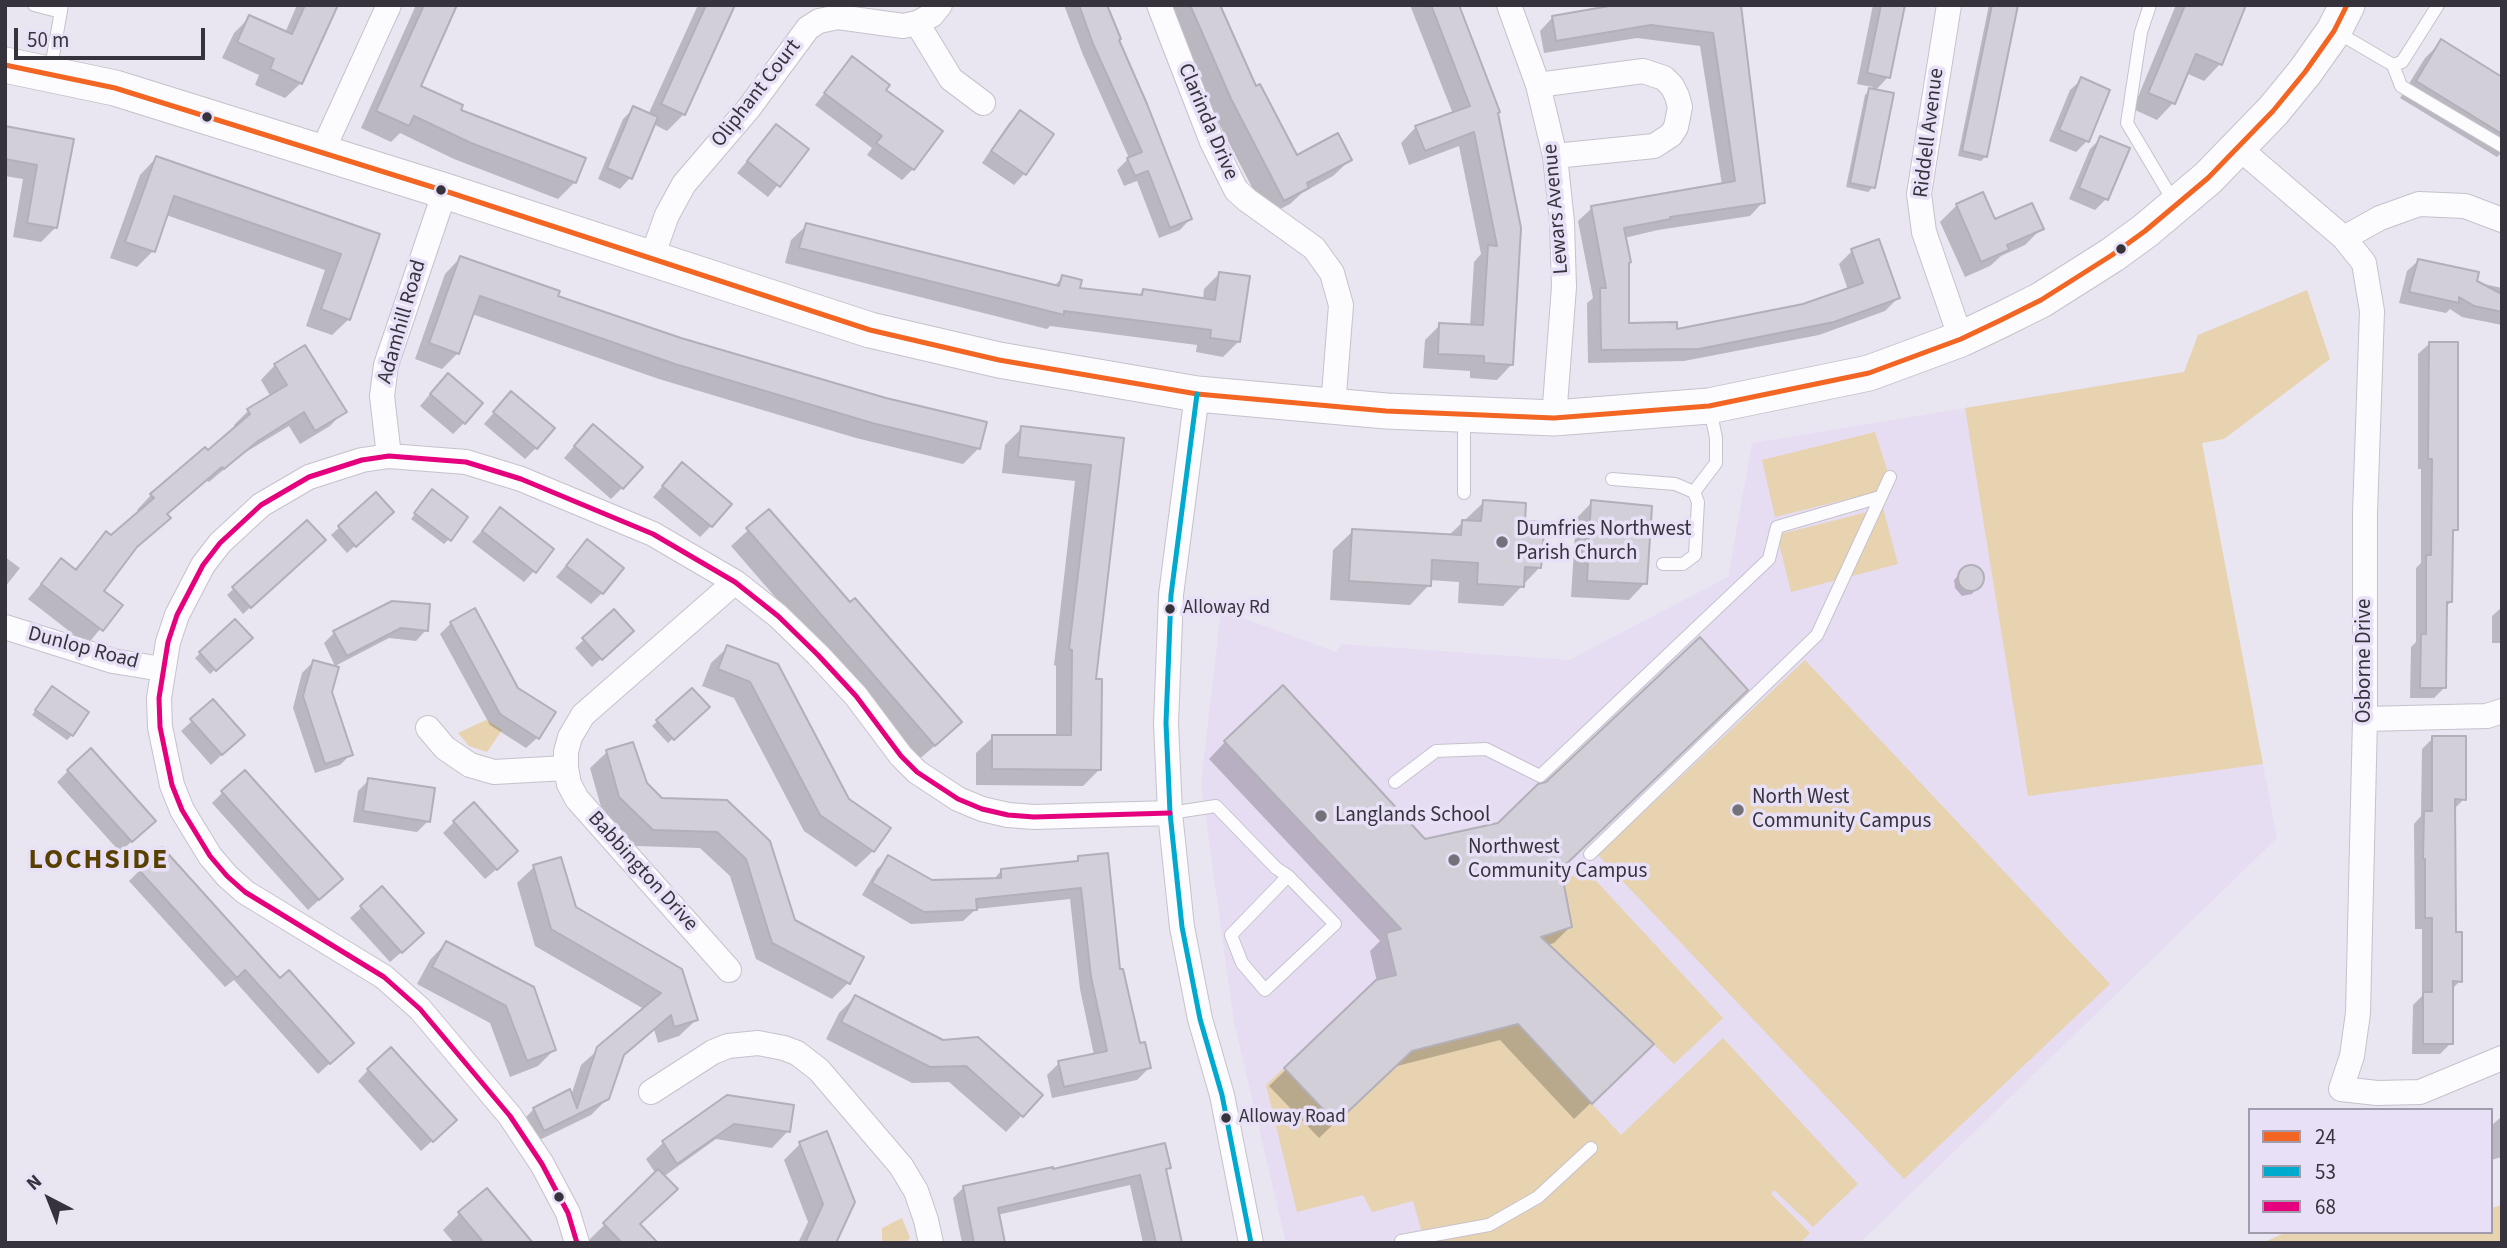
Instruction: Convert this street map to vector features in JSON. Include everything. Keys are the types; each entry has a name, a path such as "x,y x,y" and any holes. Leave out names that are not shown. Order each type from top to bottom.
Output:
{"street":[{"path":"322,152 389,5"},
{"path":"940,5 932,15 917,23 951,79 983,103"},
{"name":"Clarinda Drive","path":"1159,5 1213,142 1236,190 1314,248 1332,273 1340,305 1333,407"},
{"name":"Lewars Avenue","path":"1509,5 1538,85 1555,156 1562,222 1564,287 1554,418"},
{"name":"Riddell Avenue","path":"1949,5 1919,194 1924,232 1961,339"},
{"name":"Oliphant Court","path":"652,257 667,215 684,184 749,108 808,28 819,21 838,17 889,25 917,23"},
{"path":"5,65 115,88 652,257 870,330 999,360 1197,394 1333,407 1554,418 1709,406 1870,373 1961,339 2040,300 2079,277 2145,231 2239,148 2300,77 2341,18"},
{"path":"1538,85 1643,71 1664,78 1678,96 1680,107 1676,127 1671,135 1654,146 1555,156"},
{"name":"Osborne Drive","path":"2239,148 2344,238 2364,263 2372,312 2365,513 2365,719 2358,1013 2352,1056 2342,1089 2376,1093 2420,1092 2502,1058"},
{"name":"Adamhill Road","path":"389,456 382,396 386,365 445,191"},
{"path":"2344,238 2380,218 2419,204 2465,206 2502,220"},
{"path":"1197,394 1171,595 1166,723 1170,813 1182,927 1200,1018 1222,1095 1251,1243"},
{"path":"576,1243 560,1196 510,1116 419,1009 384,977 245,892 210,856 182,810 164,757 160,727 162,669 171,633 188,589 203,565 240,523 261,505 309,477 362,460 389,456 466,463 521,479 653,534 735,582 778,617 818,655 856,695 901,756 917,772 958,799 1008,815 1034,817 1170,813"},
{"path":"428,728 445,748 470,765 494,772 566,768 570,737 583,715 735,582"},
{"name":"Dunlop Road","path":"5,627 113,661 162,669"},
{"path":"2365,719 2487,716 2502,711"},
{"name":"Babbington Drive","path":"566,768 569,785 577,799 729,970"},
{"path":"651,1092 713,1052 728,1046 758,1042 797,1053 819,1070 901,1166 916,1192 931,1243"}],"lane":[{"path":"34,5 61,8 50,73"},
{"path":"2150,5 2141,32 2127,123 2176,206"},
{"path":"2393,65 2402,62 2438,5"},
{"path":"2341,18 2393,65 2401,86 2502,146"},
{"path":"1694,492 1716,463 1716,438 1709,406"},
{"path":"1464,414 1464,493"},
{"path":"1590,854 1817,635 1890,477"},
{"path":"1612,479 1675,484 1694,492 1698,502 1695,555 1683,564 1663,564"},
{"path":"1395,782 1436,751 1486,749 1539,776 1769,559 1777,527 1880,497"},
{"path":"1170,813 1216,806 1276,868 1288,876 1335,924 1265,990 1242,963 1231,935 1288,876"},
{"path":"1398,1242 1489,1224 1538,1197 1591,1148"}],"shaded area":[{"path":"2307,290 2330,359 2224,439 2202,443 2263,764 2028,796 1965,408 2184,372 2198,335"},
{"name":"North West Community Campus","path":"2188,372 2277,838 1860,1243 1286,1243 1234,1022 1201,783 1221,610 1336,652 1341,644 1569,660 1728,577 1752,443"},
{"path":"1875,432 1893,488 1775,517 1762,460"},
{"path":"1883,508 1898,564 1791,592 1777,535"},
{"path":"1805,660 2110,984 1904,1179 1598,855"},
{"path":"486,720 502,730 487,752 469,746 458,733"},
{"path":"1585,869 1723,1018 1674,1064 1544,939 1541,941 1541,937 1572,927 1564,881"},
{"path":"1518,1024 1621,1135 1723,1038 1858,1184 1813,1227 1774,1190 1771,1194 1810,1233 1800,1243 1425,1243 1413,1201 1372,1212 1363,1195 1297,1212 1266,1085 1284,1068 1337,1122 1412,1051"},
{"path":"2502,1205 2502,1243 2262,1243 2282,1234 2493,1234 2493,1207"},
{"path":"902,1218 910,1238 905,1243 882,1243 882,1228"}],"building":[{"path":"305,5 338,5 302,84 270,69 274,59 237,42 249,15 292,34"},
{"path":"424,5 457,5 421,86 463,105 461,110 586,158 576,183 471,143 414,116 409,126 376,111"},
{"path":"706,5 735,5 685,115 661,104"},
{"path":"1079,5 1107,5 1192,219 1170,228 1148,171 1135,176 1127,158 1142,152 1093,44"},
{"path":"1190,5 1220,5 1256,86 1260,84 1297,155 1338,133 1352,160 1307,183 1309,188 1284,201 1231,99"},
{"path":"1431,5 1459,5 1500,112 1498,113 1521,228 1513,365 1484,363 1484,356 1438,354 1439,323 1483,325 1488,245 1497,246 1474,132 1425,151 1415,126 1470,106"},
{"path":"1615,5 1741,5 1765,203 1670,217 1671,219 1624,228 1631,262 1629,323 1677,322 1677,329 1803,304 1863,283 1851,249 1879,239 1900,298 1834,322 1699,349 1601,350 1600,288 1606,288 1591,206 1735,181 1713,33 1651,25 1556,41 1552,16"},
{"path":"1881,5 1905,5 1890,78 1867,73"},
{"path":"1992,5 2018,5 1987,157 1962,151"},
{"path":"2185,5 2246,5 2222,65 2196,54 2175,104 2148,93"},
{"path":"2441,39 2502,77 2502,134 2416,81"},
{"path":"852,56 890,85 886,90 943,131 914,170 876,143 882,136 824,93"},
{"path":"2081,77 2110,90 2089,142 2059,130"},
{"path":"1869,88 1894,93 1875,188 1850,183"},
{"path":"633,106 658,117 632,179 607,168"},
{"path":"1020,110 1054,134 1026,175 991,151"},
{"path":"776,124 809,149 780,187 747,161"},
{"path":"5,126 74,139 57,228 27,223 37,165 5,159"},
{"path":"2100,136 2130,148 2108,200 2079,188"},
{"path":"156,156 380,234 350,320 321,309 341,254 174,196 155,252 125,242"},
{"path":"1983,192 1995,219 2032,203 2044,229 2007,245 2009,250 1981,262 1956,204"},
{"path":"806,223 1059,286 1062,275 1082,280 1080,288 1142,295 1143,289 1215,300 1219,272 1250,276 1240,342 1210,338 1211,330 1064,311 1064,315 799,248"},
{"path":"460,256 560,291 558,296 681,338 886,398 987,422 980,449 872,423 675,364 480,296 459,354 429,343"},
{"path":"2418,259 2479,272 2477,281 2502,294 2502,312 2474,306 2459,297 2459,303 2409,292"},
{"path":"2429,342 2458,342 2458,530 2453,530 2452,602 2447,602 2446,688 2420,688 2421,634 2426,634 2426,555 2431,555"},
{"path":"305,345 347,412 315,431 304,412 258,441 224,469 222,467 167,514 171,518 137,547 104,591 123,605 103,631 41,584 61,558 76,570 106,531 111,535 154,498 150,494 205,447 208,450 250,414 247,409 287,385 274,364"},
{"path":"448,373 483,403 465,424 430,394"},
{"path":"511,391 555,428 537,449 493,412"},
{"path":"593,424 643,467 623,489 574,446"},
{"path":"1021,426 1124,438 1096,679 1102,679 1101,770 992,769 992,735 1071,735 1072,650 1069,649 1091,465 1018,457"},
{"path":"682,462 732,504 712,527 662,486"},
{"path":"432,489 468,517 451,541 414,513"},
{"path":"376,492 394,512 356,547 338,526"},
{"path":"1483,500 1526,503 1525,521 1545,522 1541,568 1525,567 1524,587 1477,584 1478,563 1432,560 1431,586 1349,581 1352,529 1461,535 1462,520 1481,521"},
{"path":"1591,500 1652,506 1647,584 1587,581"},
{"path":"500,507 554,549 536,573 482,531"},
{"path":"769,509 850,602 855,598 962,722 935,746 746,528"},
{"path":"307,520 326,540 251,608 232,587"},
{"path":"587,539 624,568 603,594 566,566"},
{"path":"1971,565 1980,569 1984,578 1980,587 1971,591 1962,587 1958,578 1962,569"},
{"path":"392,601 430,604 428,631 401,628 347,656 333,631"},
{"path":"475,608 518,688 556,712 539,739 500,714 450,622"},
{"path":"614,609 634,631 602,660 582,638"},
{"path":"235,619 253,638 216,671 199,652"},
{"name":"Northwest Community Campus","path":"1700,637 1748,690 1561,869 1572,927 1541,937 1654,1044 1592,1104 1518,1024 1412,1051 1336,1123 1284,1068 1376,980 1396,975 1386,933 1401,929 1224,741 1283,685 1425,839 1498,823 1538,784 1546,782"},
{"path":"727,645 778,664 849,799 891,828 874,852 820,815 750,682 718,669"},
{"path":"313,660 339,667 332,692 353,755 325,764 303,696"},
{"path":"52,686 89,712 73,736 35,710"},
{"path":"692,688 710,707 674,740 656,720"},
{"path":"213,699 245,735 222,755 190,719"},
{"path":"2432,736 2466,736 2466,800 2455,799 2456,932 2462,932 2462,982 2453,981 2453,1044 2423,1044 2423,992 2432,992 2432,918 2425,918 2423,859 2424,811 2432,811"},
{"path":"633,742 647,783 662,798 727,800 770,841 795,920 864,957 850,984 772,943 746,859 717,832 653,830 619,797 606,750"},
{"path":"91,748 156,821 132,842 67,770"},
{"path":"245,770 343,879 319,900 221,791"},
{"path":"368,778 435,788 430,822 363,811"},
{"path":"474,802 518,851 497,870 453,821"},
{"path":"162,847 280,978 289,970 354,1043 330,1064 245,970 237,978 138,869"},
{"path":"1108,853 1120,969 1123,969 1140,1043 1145,1042 1151,1068 1064,1087 1058,1061 1107,1051 1091,977 1081,888 976,899 977,910 924,912 872,883 888,855 932,880 1001,878 1001,869 1078,861 1078,856"},
{"path":"561,857 576,907 682,969 698,1020 674,1027 671,1015 624,1055 609,1099 544,1131 533,1108 570,1089 577,1108 597,1047 661,993 551,929 533,865"},
{"path":"382,886 424,933 402,953 360,906"},
{"path":"446,941 534,987 556,1050 527,1061 506,1006 432,967"},
{"path":"855,995 943,1040 978,1037 1043,1095 1023,1117 966,1066 930,1067 841,1022"},
{"path":"391,1047 457,1120 433,1142 367,1069"},
{"path":"727,1095 794,1105 790,1132 734,1124 677,1164 662,1141"},
{"path":"827,1131 855,1202 836,1243 805,1243 823,1204 799,1142"},
{"path":"1165,1143 1171,1168 1166,1169 1182,1243 1156,1243 1140,1175 998,1208 1005,1243 974,1243 963,1186 1053,1169"},
{"path":"658,1169 678,1189 640,1224 658,1243 622,1243 603,1223"},
{"path":"487,1188 533,1243 484,1243 458,1212"}],"transit line":[{"name":"24","path":"5,65 115,88 445,191 870,330 999,360 1197,394 1386,411 1554,418 1709,406 1869,373 1961,339 2041,300 2145,231 2208,178 2273,111 2305,72 2334,31 2347,5"},
{"name":"53","path":"1197,394 1171,595 1166,723 1170,813 1182,927 1200,1019 1222,1095 1251,1243"},
{"name":"68","path":"577,1243 568,1213 542,1164 510,1116 420,1009 384,977 245,892 210,856 182,810 172,785 160,727 159,698 168,642 177,615 203,565 220,543 261,505 309,477 362,460 389,456 466,462 521,479 653,534 735,582 778,616 818,655 856,696 901,756 917,772 958,799 982,809 1034,817 1170,813"}],"place":[{"name":"Dumfries Northwest Parish Church","path":"1502,542"},
{"name":"Alloway Rd","path":"1170,609"},
{"name":"North West Community Campus","path":"1738,810"},
{"name":"Langlands School","path":"1321,816"},
{"name":"Northwest Community Campus","path":"1454,860"},
{"name":"Alloway Road","path":"1226,1118"}],"district":[{"name":"LOCHSIDE","path":"99,862"}]}
